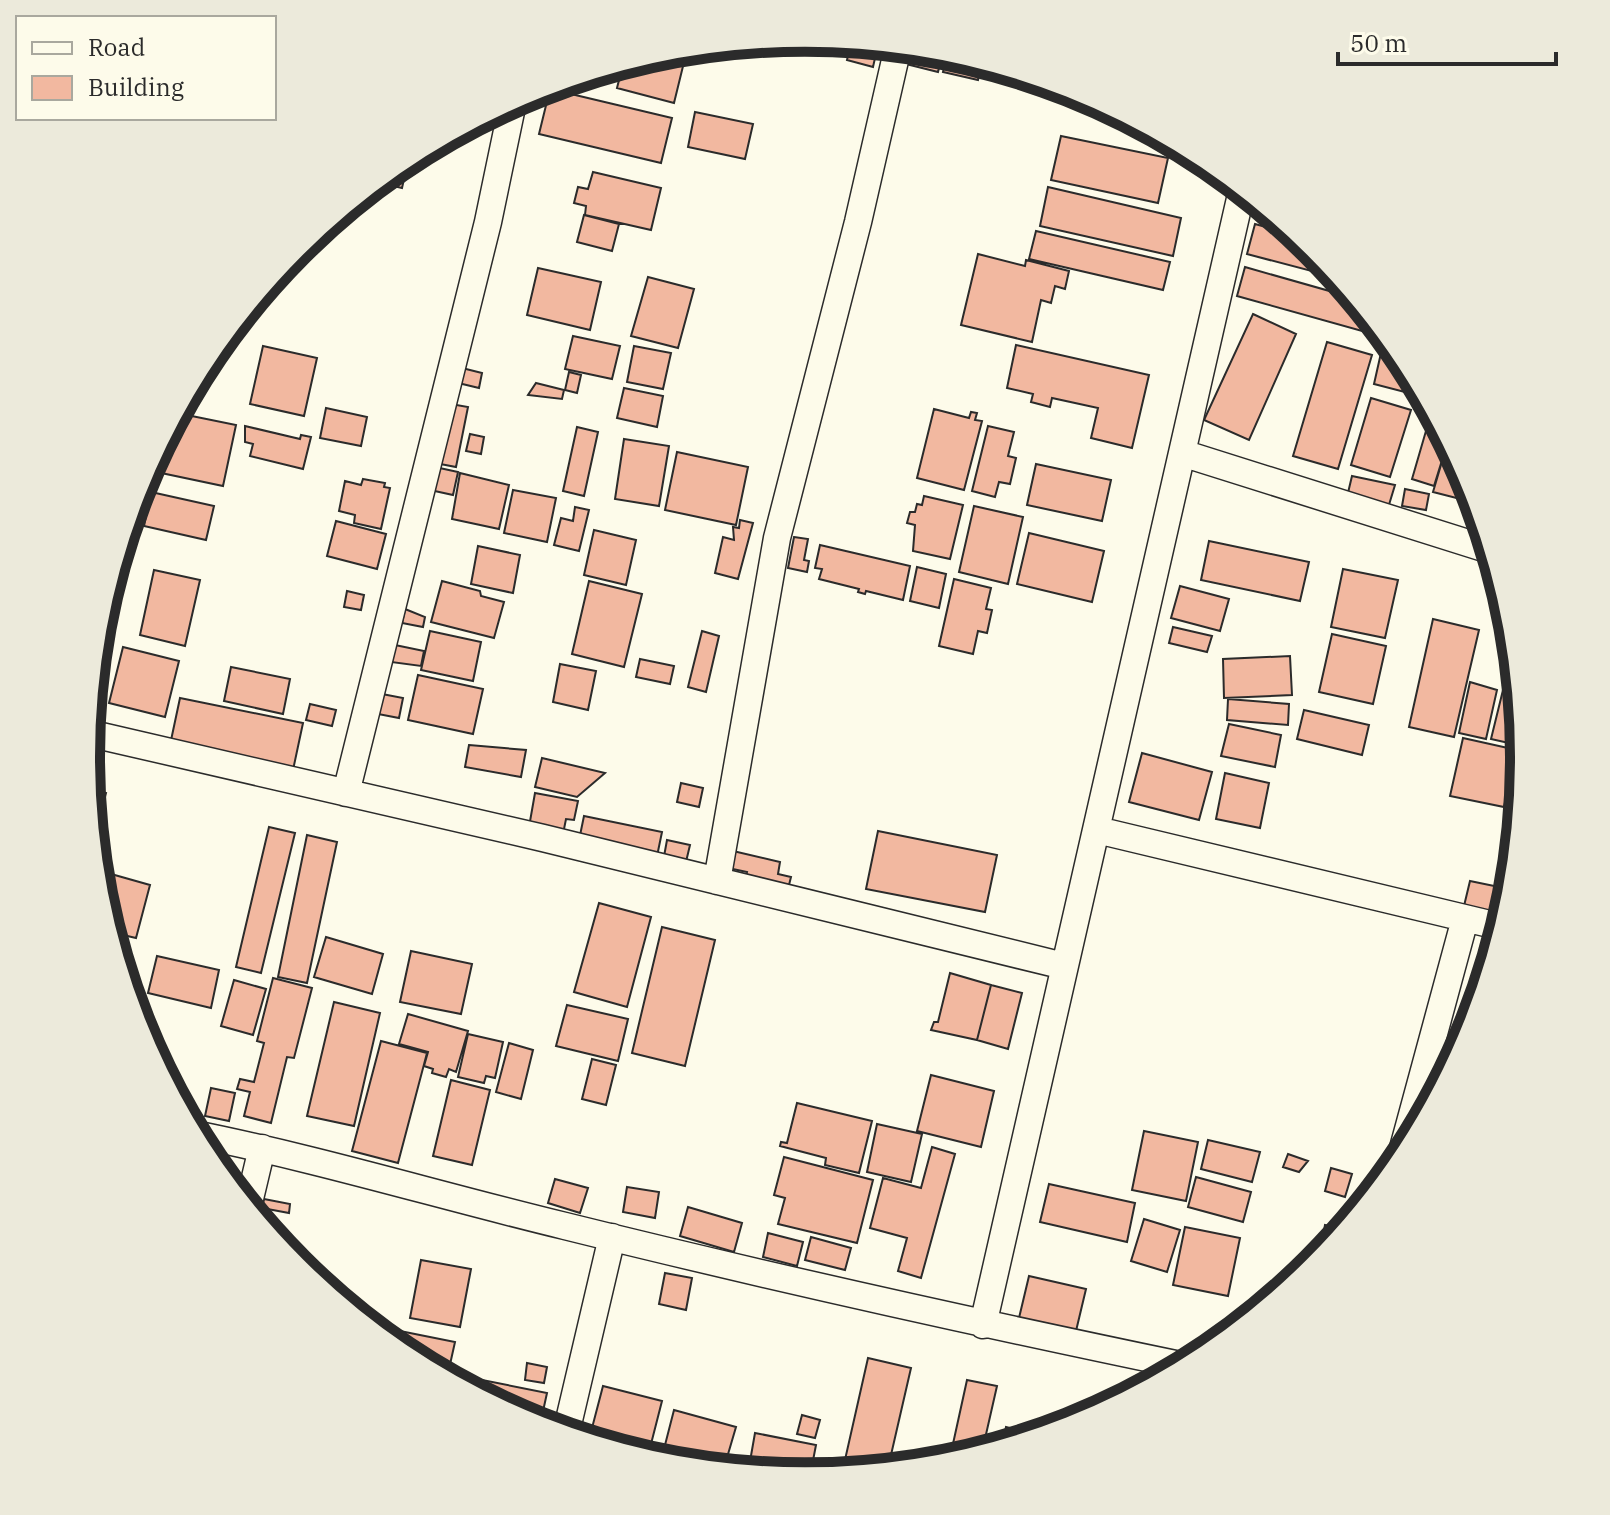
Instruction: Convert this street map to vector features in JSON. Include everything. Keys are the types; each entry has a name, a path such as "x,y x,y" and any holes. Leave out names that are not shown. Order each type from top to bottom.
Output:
{"street":[{"path":"717,881 777,538 858,222 896,58"},
{"path":"346,793 488,222 510,117"},
{"path":"983,1325 1239,202"},
{"path":"1182,453 1477,546"},
{"path":"100,736 1064,966"},
{"path":"1097,830 1490,924"},
{"path":"1411,1118 1465,919"},
{"path":"211,1137 983,1325 1167,1362"},
{"path":"251,1194 262,1148"},
{"path":"569,1422 612,1237"}],"building":[{"path":"848,54 875,56 873,67 847,60"},
{"path":"907,60 940,65 938,72 906,64"},
{"path":"684,63 674,103 617,88 620,77"},
{"path":"944,66 979,74 978,80 943,72"},
{"path":"567,93 672,118 661,163 539,134 547,101"},
{"path":"695,112 753,124 745,159 688,147"},
{"path":"1061,136 1168,158 1158,203 1051,180"},
{"path":"593,172 661,188 651,230 585,215 586,206 574,203 578,187 588,189"},
{"path":"404,177 402,188 393,186"},
{"path":"1048,187 1181,218 1173,256 1040,226"},
{"path":"584,215 619,224 612,251 577,242"},
{"path":"1255,224 1272,229 1317,272 1247,254"},
{"path":"1036,231 1170,262 1163,290 1029,259"},
{"path":"978,254 1025,266 1026,260 1069,271 1065,289 1055,286 1051,303 1041,300 1032,342 961,325"},
{"path":"1245,267 1336,293 1368,333 1237,296"},
{"path":"538,268 601,282 590,330 527,315"},
{"path":"648,277 694,289 678,348 631,336"},
{"path":"1253,314 1296,334 1249,440 1204,420"},
{"path":"573,336 620,346 612,379 565,369"},
{"path":"1327,342 1372,355 1338,469 1293,456"},
{"path":"1016,345 1149,375 1132,448 1091,438 1098,408 1052,398 1050,407 1031,402 1033,394 1007,388"},
{"path":"263,346 317,358 304,416 250,404"},
{"path":"634,346 671,353 663,389 627,382"},
{"path":"1381,351 1409,393 1374,384"},
{"path":"458,367 482,373 479,388 454,382"},
{"path":"569,372 581,375 577,393 565,390"},
{"path":"536,383 564,390 562,399 528,395"},
{"path":"624,388 663,396 657,427 617,418"},
{"path":"1371,398 1411,410 1390,477 1351,465"},
{"path":"445,403 468,407 456,467 435,463"},
{"path":"326,408 367,417 361,446 320,438"},
{"path":"934,409 969,418 971,412 977,413 975,420 982,421 964,490 917,478"},
{"path":"188,415 236,425 223,486 160,473"},
{"path":"245,426 300,439 301,435 311,437 303,469 250,456 253,444 245,442"},
{"path":"988,426 1014,432 1008,456 1016,458 1010,484 999,482 995,497 972,491"},
{"path":"1427,426 1443,457 1434,486 1412,479"},
{"path":"577,427 598,432 584,496 563,491"},
{"path":"470,434 484,437 481,454 466,451"},
{"path":"624,439 669,446 659,506 615,499"},
{"path":"677,452 748,467 736,525 665,510"},
{"path":"1443,457 1461,499 1433,492"},
{"path":"1036,464 1111,480 1102,521 1027,505"},
{"path":"435,467 458,472 453,495 430,490"},
{"path":"460,473 509,485 499,529 452,519"},
{"path":"1352,476 1395,485 1388,508 1347,497"},
{"path":"363,479 385,483 384,487 390,488 381,529 354,523 355,515 339,511 345,481 361,485"},
{"path":"1405,489 1429,494 1426,510 1402,506"},
{"path":"513,490 556,498 547,542 504,533"},
{"path":"151,492 214,506 206,540 144,526"},
{"path":"924,496 963,505 950,559 913,551 915,525 907,523 910,512 915,512 917,504 922,505"},
{"path":"974,506 1023,517 1008,584 959,572"},
{"path":"575,507 589,510 579,551 554,545 561,518 573,521"},
{"path":"740,520 753,523 738,579 715,573 723,537 734,540 733,527 739,528"},
{"path":"336,521 386,534 377,569 327,556"},
{"path":"594,530 636,540 626,585 584,575"},
{"path":"1029,533 1104,551 1092,602 1017,584"},
{"path":"794,537 808,539 804,560 809,561 807,572 788,568"},
{"path":"1209,541 1309,562 1300,601 1201,580"},
{"path":"820,545 910,566 903,600 866,591 865,594 858,592 859,589 819,579 822,569 815,568"},
{"path":"478,546 520,555 513,593 471,584"},
{"path":"917,567 946,574 939,608 910,601"},
{"path":"1343,569 1398,580 1385,638 1331,627"},
{"path":"154,570 200,580 185,646 140,635"},
{"path":"954,579 991,588 986,609 992,610 987,633 978,631 973,654 939,646"},
{"path":"442,581 480,591 481,596 504,602 494,638 431,622"},
{"path":"589,581 642,594 624,667 572,654"},
{"path":"1180,586 1229,599 1220,631 1171,618"},
{"path":"347,591 364,595 361,610 344,607"},
{"path":"405,609 425,617 423,627 402,623"},
{"path":"1433,619 1479,630 1454,737 1409,727"},
{"path":"1173,627 1212,636 1207,652 1169,643"},
{"path":"430,631 481,642 473,681 421,670"},
{"path":"702,631 719,636 706,692 688,687"},
{"path":"1332,634 1386,646 1373,704 1319,692"},
{"path":"395,645 424,651 421,666 391,662"},
{"path":"123,647 179,661 165,717 109,703"},
{"path":"1290,656 1292,695 1224,698 1223,659"},
{"path":"640,659 674,666 670,684 636,677"},
{"path":"560,664 596,671 588,710 553,702"},
{"path":"231,667 290,679 283,714 224,701"},
{"path":"418,675 483,689 473,734 408,720"},
{"path":"1470,682 1497,690 1486,739 1459,733"},
{"path":"1503,690 1507,691 1510,743 1491,739"},
{"path":"382,694 403,698 399,718 378,714"},
{"path":"180,698 303,723 293,770 170,745"},
{"path":"1228,699 1289,704 1288,725 1227,720"},
{"path":"310,704 336,710 332,726 306,720"},
{"path":"1304,710 1369,725 1362,755 1297,739"},
{"path":"1229,724 1281,735 1275,767 1221,756"},
{"path":"1463,738 1510,748 1509,783 1504,807 1450,796"},
{"path":"469,745 526,750 521,777 465,767"},
{"path":"1142,753 1212,772 1199,820 1129,802"},
{"path":"542,758 605,773 577,797 535,787"},
{"path":"1225,773 1269,783 1260,828 1216,819"},
{"path":"681,783 703,788 699,807 677,802"},
{"path":"101,792 106,793 102,810"},
{"path":"535,793 578,801 574,820 566,819 563,834 529,827"},
{"path":"584,816 662,832 656,861 578,845"},
{"path":"269,827 295,833 261,973 236,967"},
{"path":"878,831 997,855 985,912 866,889"},
{"path":"307,835 337,842 307,983 278,977"},
{"path":"667,840 690,845 685,866 663,862"},
{"path":"733,851 780,862 778,874 791,877 788,889 744,884 747,872 728,868"},
{"path":"110,874 150,885 136,938 123,935"},
{"path":"1470,881 1498,887 1493,913 1464,906"},
{"path":"599,903 651,917 627,1007 574,992"},
{"path":"662,927 715,940 685,1066 632,1053"},
{"path":"326,937 383,954 372,994 314,977"},
{"path":"411,951 472,964 461,1014 400,1002"},
{"path":"157,956 219,970 211,1008 148,993"},
{"path":"950,973 991,985 977,1040 931,1030 934,1022 938,1022"},
{"path":"273,978 312,988 294,1058 287,1057 271,1123 244,1116 250,1092 237,1089 240,1079 254,1082 264,1043 257,1041"},
{"path":"234,980 266,989 253,1035 221,1026"},
{"path":"991,985 1022,993 1008,1049 977,1040"},
{"path":"334,1002 380,1013 354,1126 307,1116"},
{"path":"567,1005 628,1019 618,1061 556,1046"},
{"path":"408,1014 468,1031 456,1072 449,1069 446,1077 432,1073 433,1069 424,1066 428,1052 399,1044"},
{"path":"468,1034 503,1042 495,1078 486,1076 484,1083 458,1077"},
{"path":"381,1041 427,1053 398,1163 352,1151"},
{"path":"509,1043 533,1050 521,1099 496,1092"},
{"path":"592,1059 616,1065 606,1105 582,1099"},
{"path":"931,1075 994,1091 981,1147 917,1131"},
{"path":"451,1080 490,1090 472,1165 433,1156"},
{"path":"211,1088 235,1093 229,1121 205,1116"},
{"path":"797,1103 872,1121 859,1173 825,1165 826,1158 780,1146 781,1142 787,1143"},
{"path":"877,1124 922,1134 911,1182 867,1172"},
{"path":"1144,1131 1198,1142 1186,1201 1132,1190"},
{"path":"1208,1140 1260,1152 1252,1182 1201,1169"},
{"path":"932,1147 955,1154 921,1278 898,1271 907,1238 870,1228 883,1178 921,1188"},
{"path":"1288,1154 1308,1161 1299,1172 1283,1167"},
{"path":"784,1157 873,1180 857,1243 778,1224 785,1198 774,1195"},
{"path":"1331,1168 1352,1174 1345,1197 1325,1191"},
{"path":"1196,1177 1251,1192 1243,1222 1188,1207"},
{"path":"555,1179 588,1188 580,1213 548,1203"},
{"path":"1049,1184 1135,1203 1127,1242 1040,1222"},
{"path":"627,1187 659,1192 655,1218 623,1212"},
{"path":"264,1199 290,1204 289,1213 262,1208"},
{"path":"688,1207 742,1223 734,1252 680,1236"},
{"path":"1144,1219 1180,1230 1167,1272 1131,1261"},
{"path":"1185,1227 1240,1238 1228,1296 1173,1285"},
{"path":"768,1233 803,1242 797,1266 763,1257"},
{"path":"811,1237 851,1248 845,1270 805,1260"},
{"path":"421,1260 471,1269 460,1327 410,1318"},
{"path":"665,1273 692,1278 686,1310 659,1304"},
{"path":"1029,1276 1086,1289 1076,1331 1019,1318"},
{"path":"400,1331 455,1342 450,1366 413,1344 399,1334"},
{"path":"868,1358 911,1368 891,1455 899,1457 845,1461"},
{"path":"527,1363 547,1367 544,1383 525,1380"},
{"path":"470,1378 547,1393 543,1412"},
{"path":"967,1380 997,1386 985,1440 952,1447"},
{"path":"603,1386 662,1401 651,1444 592,1428"},
{"path":"674,1410 736,1427 727,1458 665,1445"},
{"path":"802,1415 820,1420 815,1438 797,1434"},
{"path":"1006,1427 1018,1430 1004,1434"},
{"path":"755,1433 816,1445 813,1463 750,1460"}]}
